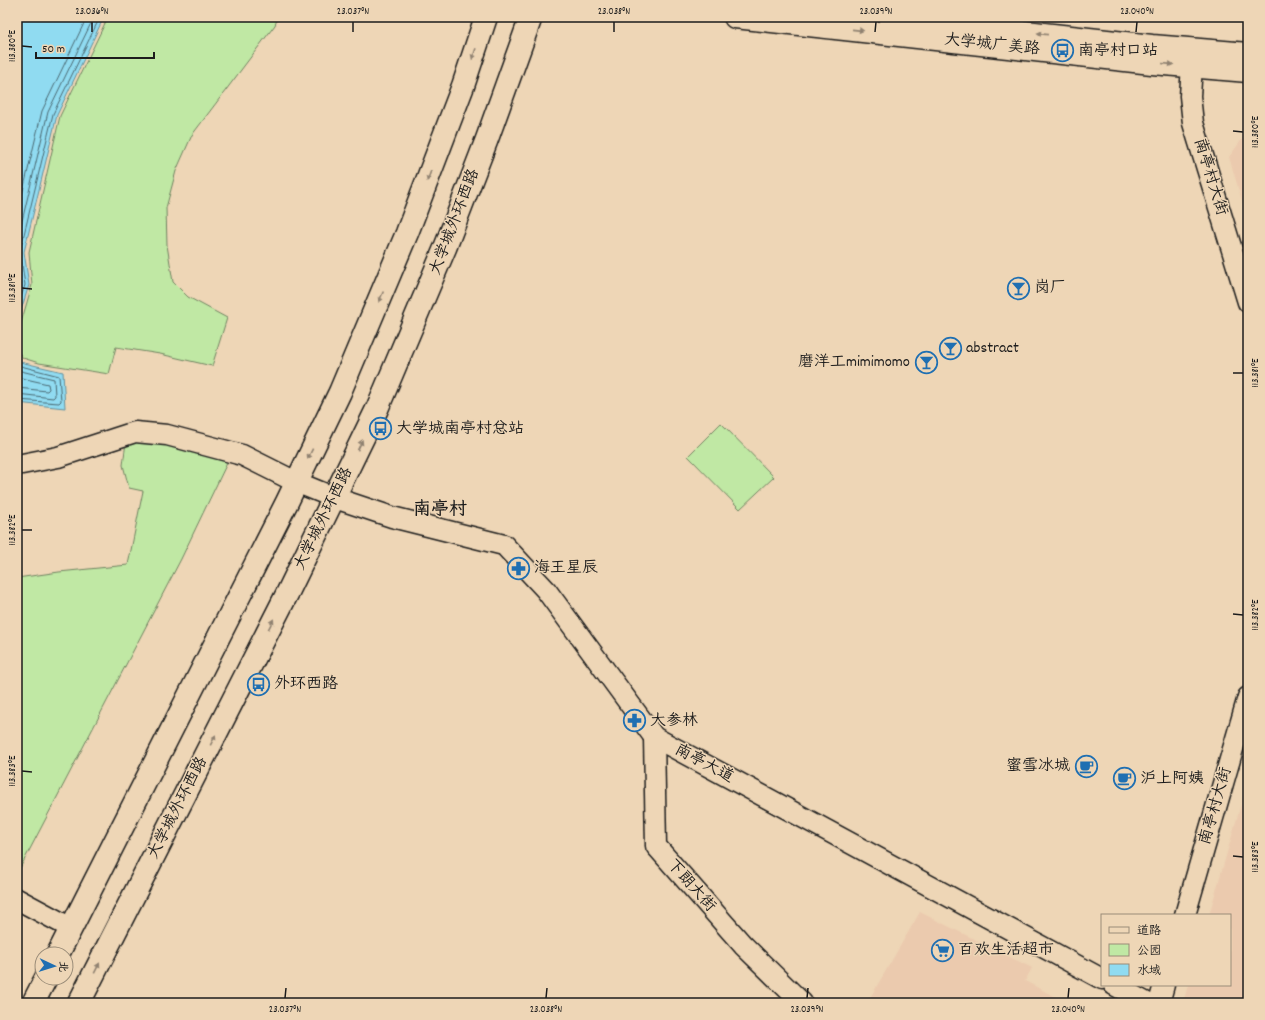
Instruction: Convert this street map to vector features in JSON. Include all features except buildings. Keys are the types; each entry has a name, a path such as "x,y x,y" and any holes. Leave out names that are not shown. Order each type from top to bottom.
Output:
{"main road":[{"path":"62,946 296,482 358,350 407,233 463,86 486,17"},
{"name":"大学城广美路","path":"735,17 1193,58 1248,54"},
{"name":"大学城广美路","path":"890,17 1193,58 1248,71"},
{"name":"大学城外环西路","path":"79,1003 335,498 380,402 445,248 531,19"},
{"path":"33,1003 42,986"}],"street":[{"name":"南亭村大街","path":"1193,58 1190,96 1193,123 1248,302"},
{"name":"南亭大道","path":"17,465 58,457 135,432 167,435 242,455 296,482 335,498 392,516 504,545 546,590 654,737 1101,978"},
{"name":"南亭村大街","path":"1185,914 1248,697"},
{"name":"下朗大街","path":"654,737 656,846 743,945 802,1003"},
{"path":"17,899 71,928"},
{"path":"1116,986 1147,1003"},
{"path":"1159,1003 1164,986"}],"shaded area":[{"path":"1248,131 1248,221 1229,157"},
{"path":"1248,780 1248,1003 1183,1003 1188,986 1231,986 1231,914 1209,914"},
{"path":"920,912 1032,968 1025,981 1067,1003 867,1003"}],"green space":[{"path":"108,17 278,17 275,25 192,135 176,171 166,208 167,245 173,282 188,297 227,318 212,366 160,354 116,347 109,374 39,363 23,358 17,350 18,333 32,285 29,252 60,116"},
{"path":"721,423 774,477 740,509 688,456"},
{"path":"162,441 228,461 181,559 17,874 17,578 128,565 143,491 129,488 123,465 126,442"}],"water":[{"path":"17,17 104,17 57,115 24,252 29,285 17,323"},
{"path":"17,359 20,362 63,372 65,408 17,403"}],"place":[{"name":"南亭村口站","path":"1063,51"},
{"name":"岗厂","path":"1018,288"},
{"name":"abstract","path":"951,348"},
{"name":"磨洋工mimimomo","path":"926,362"},
{"name":"大学城南亭村总站","path":"381,429"},
{"name":"海王星辰","path":"519,568"},
{"name":"外环西路","path":"259,684"},
{"name":"大参林","path":"635,721"},
{"name":"蜜雪冰城","path":"1086,766"},
{"name":"沪上阿姨","path":"1125,779"},
{"name":"百欢生活超市","path":"942,950"}],"district":[{"name":"南亭村","path":"440,510"}]}
